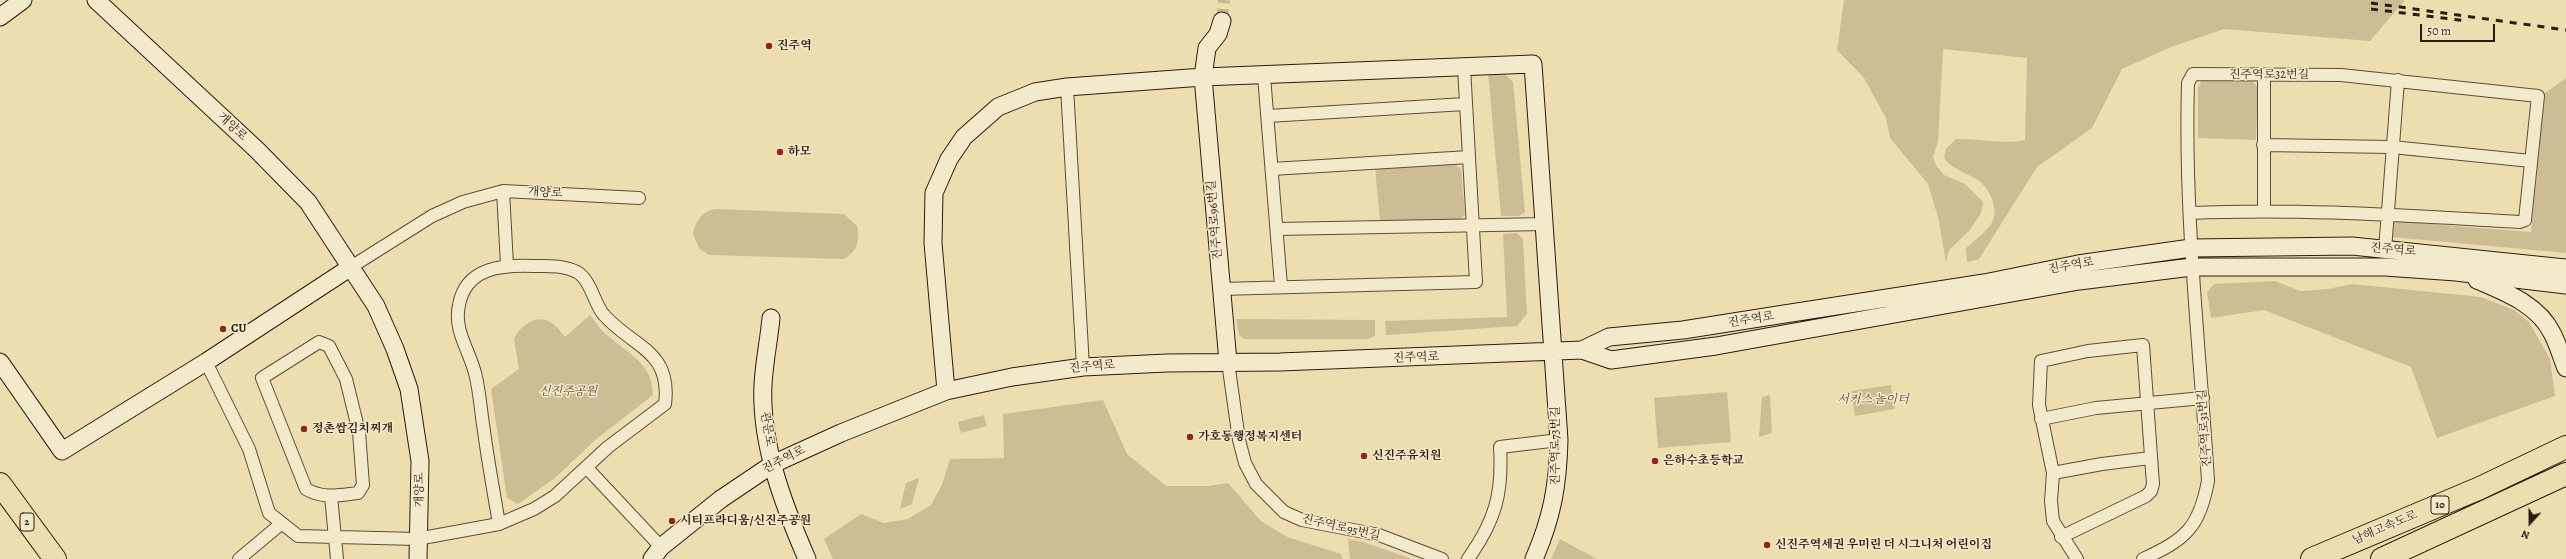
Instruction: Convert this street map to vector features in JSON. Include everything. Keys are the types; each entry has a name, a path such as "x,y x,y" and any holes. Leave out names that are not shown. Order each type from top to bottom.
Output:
{"highway":[{"name":"남해고속도로","path":"2312,559 2480,488 2566,447"},
{"name":"10","path":"2382,559 2566,474"},
{"name":"2","path":"0,484 55,559"},
{"name":"2","path":"0,506 39,559"}],"street":[{"path":"0,17 23,0"},
{"path":"82,0 122,23"},
{"name":"개양로","path":"96,0 122,23 308,202 376,306 395,349 409,389 420,461 420,507 417,538 418,559"},
{"name":"진주역로96번길","path":"1222,21 1218,34 1207,48 1204,56 1203,77 1228,362"},
{"name":"진주역로73번길","path":"1464,67 1533,64 1559,440 1556,493 1547,530 1534,559"},
{"path":"946,391 932,243 934,193 949,159 964,137 998,107 1034,92 1066,87 1203,77 1264,76 1464,67 1476,282 1281,286 1221,289"},
{"name":"진주역로32번길","path":"2192,267 2186,150 2188,83 2193,74 2264,76 2341,75 2538,96 2531,161"},
{"path":"1264,76 1281,286"},
{"path":"2264,76 2264,210"},
{"path":"2385,250 2386,215 2398,80"},
{"path":"1066,87 1083,367"},
{"path":"1268,116 1465,104"},
{"path":"2190,213 2264,210 2520,222 2524,220 2531,161 2392,147 2263,145"},
{"path":"1272,169 1469,157"},
{"path":"503,191 507,266"},
{"name":"개양로","path":"351,267 432,216 463,202 503,191 639,198"},
{"path":"1277,229 1545,224"},
{"name":"진주역로","path":"657,553 721,499 773,464 841,433 946,391 1012,377 1083,367 1228,362 1280,362 1582,350 1609,337 1683,330 1742,321 1984,283 2078,264 2191,248 2352,246 2566,268"},
{"path":"206,362 249,449 269,513 298,536 417,538 499,524 534,509 556,496 588,468 608,446 665,404 664,377 660,365 650,352 625,334 603,314 596,297 579,273 564,266 507,266 481,272 468,282 462,295 458,314 460,337 476,375 499,524"},
{"name":"진주역로","path":"1582,350 1611,360 1716,346 2079,281 2192,267 2351,266 2456,272 2566,285"},
{"path":"0,362 62,450 206,362 351,267"},
{"name":"진주역로31번길","path":"2143,559 2166,548 2188,532 2203,508 2208,481 2203,398 2192,267"},
{"path":"2456,272 2512,295 2534,311 2552,332 2566,368"},
{"name":"관문로","path":"771,318 763,385 767,436 773,464 795,530 807,559"},
{"path":"319,342 330,346 339,363 346,379 359,432 362,485 358,493 330,496 316,495 306,489 262,378 319,342"},
{"path":"2061,537 2146,496 2151,491 2153,484 2142,345 2088,351 2041,361 2041,419 2053,473 2051,501 2053,521 2061,537 2077,559"},
{"name":"진주역로95번길","path":"1228,362 1239,440 1245,463 1256,484 1284,512 1302,520 1379,535 1442,559"},
{"path":"2041,419 2096,408 2146,402 2203,398"},
{"path":"1468,559 1484,537 1496,506 1502,478 1500,447 1559,440"},
{"path":"2053,473 2102,464 2150,458"},
{"path":"588,468 657,553"},
{"path":"330,496 336,537 337,559"},
{"path":"240,559 282,523"}],"green space":[{"path":"1844,0 2405,0 2370,41 2224,29 2171,47 2122,69 2092,128 2037,167 1979,259 1967,262 1966,248 1991,224 1994,218 1994,206 1990,194 1978,180 1951,165 1944,158 1946,149 1956,139 2000,142 2025,140 2027,58 1943,49 1938,141 1933,157 1937,167 1944,175 1965,184 1983,202 1981,213 1970,230 1949,250 1946,263 1939,221 1928,184 1890,138 1886,118 1864,78 1837,50"},
{"path":"1488,72 1504,73 1513,82 1525,212 1519,216 1501,216"},
{"path":"2566,78 2566,253 2391,237 2393,221 2531,232 2545,93"},
{"path":"2202,80 2251,80 2258,87 2256,140 2198,138 2198,88"},
{"path":"1453,163 1461,169 1465,215 1459,220 1380,220 1375,168"},
{"path":"711,210 844,214 857,226 857,245 849,256 844,259 709,255 699,248 693,234 695,225 700,217"},
{"path":"1517,233 1523,239 1527,314 1517,326 1386,335 1385,321 1507,317 1503,234"},
{"path":"2275,281 2300,291 2328,289 2352,284 2481,297 2514,310 2529,322 2550,359 2555,396 2437,438 2411,367 2264,310 2211,318 2207,292 2214,284"},
{"name":"신진주공원","path":"590,315 605,334 631,354 644,367 652,384 653,395 594,441 555,478 518,504 507,498 491,389 519,369 514,339 520,329 525,325 535,320 547,320 556,326 565,337"},
{"path":"1236,319 1375,320 1375,336 1368,339 1244,339 1239,335"},
{"name":"서커스 놀이터","path":"1891,385 1895,409 1855,416 1851,391"},
{"path":"1727,392 1731,442 1658,448 1654,398"},
{"path":"1770,395 1772,433 1759,437 1762,397"},
{"path":"1103,400 1127,454 1166,486 1209,486 1228,483 1261,521 1287,537 1341,554 1342,559 833,559 824,539 861,514 884,523 908,519 931,505 942,485 950,459 1004,458 1003,414"},
{"path":"984,415 987,426 961,433 958,422"},
{"path":"919,478 912,504 900,509 906,483"},
{"path":"1348,539 1363,542 1412,559 1350,559"},
{"path":"1560,539 1597,559 1551,559"}],"tunnel":[{"path":"1222,21 1224,0"}],"railway":[{"path":"2371,3 2566,30"},
{"path":"2371,9 2467,21"}],"place":[{"name":"진주역","path":"769,46"},
{"name":"하모","path":"780,152"},
{"name":"CU","path":"223,329"},
{"name":"정촌쌈김치찌개","path":"304,429"},
{"name":"가호동행정복지센터","path":"1190,437"},
{"name":"신진주유치원","path":"1364,456"},
{"name":"은하수초등학교","path":"1655,461"},
{"name":"시티프라디움/신진주공원","path":"672,521"},
{"name":"신진주역세권 우미린 더 시그니처 어린이집","path":"1767,545"}]}
